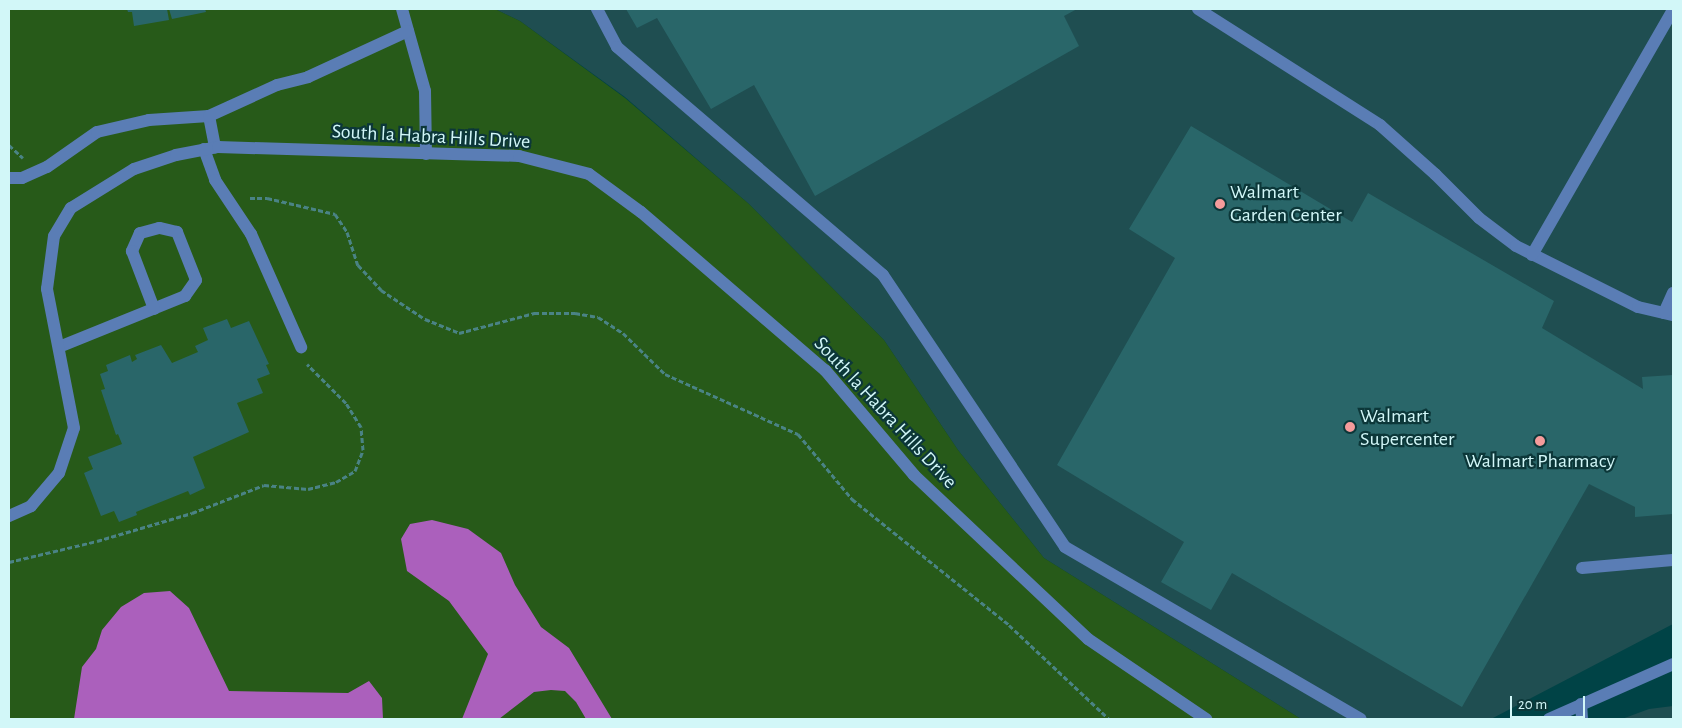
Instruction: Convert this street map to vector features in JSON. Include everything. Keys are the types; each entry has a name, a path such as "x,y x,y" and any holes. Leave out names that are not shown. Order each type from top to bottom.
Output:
{"street":[{"path":"402,9 425,91 426,154"},
{"path":"597,9 617,47 883,275 1065,547 1361,719"},
{"path":"1198,9 1380,125 1435,174 1479,218 1516,246 1638,306 1669,314 1673,293"},
{"path":"1532,255 1673,10"},
{"path":"9,178 22,178 47,167 97,132 149,120 209,116 277,85 308,77 408,31"},
{"path":"209,116 210,148 215,180 250,234 301,347"},
{"name":"South la Habra Hills Drive","path":"9,516 31,506 59,473 74,428 48,289 54,236 71,208 134,169 210,148 518,156 589,174 641,212 825,370 914,475 1088,639 1206,719"},
{"path":"59,347 185,296 196,280 177,232 159,228 140,233 132,252 154,308"},
{"path":"1582,568 1673,560"},
{"path":"1549,719 1673,664"},
{"path":"1581,704 1582,719"}],"path":[{"path":"227,198 267,198 335,214 347,232 358,265 381,290 425,319 460,333 534,313 575,313 598,317 623,333 665,374 798,434 852,498 1009,625 1109,719"},
{"path":"9,562 97,541 192,513 264,485 308,489 336,482 355,471 363,450 362,427 346,403 308,368 301,347"}],"shaded area":[{"path":"495,9 1673,9 1673,624 1491,719 1301,719 1044,558 958,450 884,340 749,204 625,97 520,21"},
{"path":"432,520 468,529 501,553 515,585 541,627 569,648 612,719 586,719 576,702 565,691 551,690 534,692 499,719 462,719 488,654 449,601 407,571 401,539 410,524"},
{"path":"170,591 189,608 229,691 348,693 369,681 382,698 383,719 74,719 82,667 96,649 102,630 121,607 144,593"},
{"path":"1673,706 1673,719 1622,719 1649,709"}],"green space":[{"path":"9,9 495,9 520,21 625,98 749,204 884,340 958,450 1044,558 1301,719 9,719"}],"building":[{"path":"127,9 167,9 169,20 134,26 132,12 128,12"},
{"path":"169,9 205,9 206,12 172,19"},
{"path":"626,9 1077,9 1064,16 1079,46 815,196 754,85 711,109 657,18 637,28"},
{"name":"Walmart Supercenter","path":"1191,126 1352,222 1368,193 1554,301 1542,328 1643,389 1642,377 1673,375 1673,514 1635,517 1635,507 1589,484 1462,707 1232,573 1211,610 1161,582 1184,542 1057,465 1175,258 1129,229"},
{"path":"227,319 231,328 249,321 269,364 266,365 270,374 257,379 263,393 237,403 249,432 193,457 205,488 190,495 188,491 136,512 137,515 119,522 114,511 101,516 84,473 93,469 88,457 122,444 118,434 116,435 101,390 105,389 100,374 108,371 106,365 130,355 132,362 137,359 135,355 161,345 172,363 198,352 195,346 208,340 203,328"}],"place":[{"name":"Walmart Garden Center","path":"1220,204"},
{"name":"Walmart Supercenter","path":"1350,427"},
{"name":"Walmart Pharmacy","path":"1540,441"}]}
